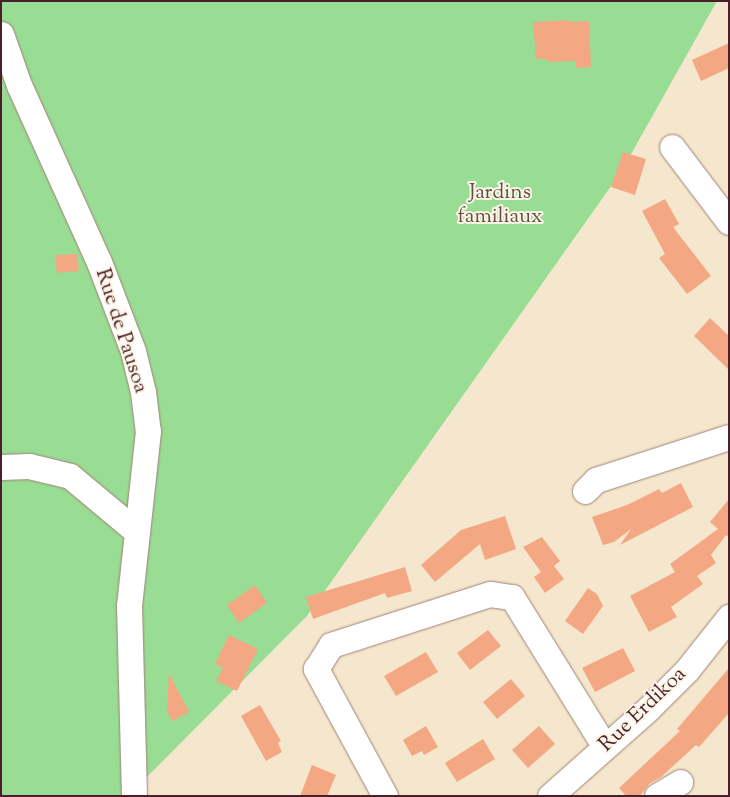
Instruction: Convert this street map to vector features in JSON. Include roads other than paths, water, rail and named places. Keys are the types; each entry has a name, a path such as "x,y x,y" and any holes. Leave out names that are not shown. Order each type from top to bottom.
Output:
{"street":[{"name":"Rue de Pausoa","path":"1,34 19,85 99,262 133,351 143,392 148,432 129,605 134,796"},
{"path":"672,147 729,222"},
{"path":"585,490 596,480 729,437"},
{"path":"1,467 29,466 70,476 136,531"},
{"path":"385,796 316,669 331,646 490,594 512,597 605,747"},
{"name":"Rue Erdikoa","path":"550,796 687,670 729,617"},
{"path":"657,796 680,782"}],"park label":[{"name":"Jardins familiaux","path":"500,205"}]}
